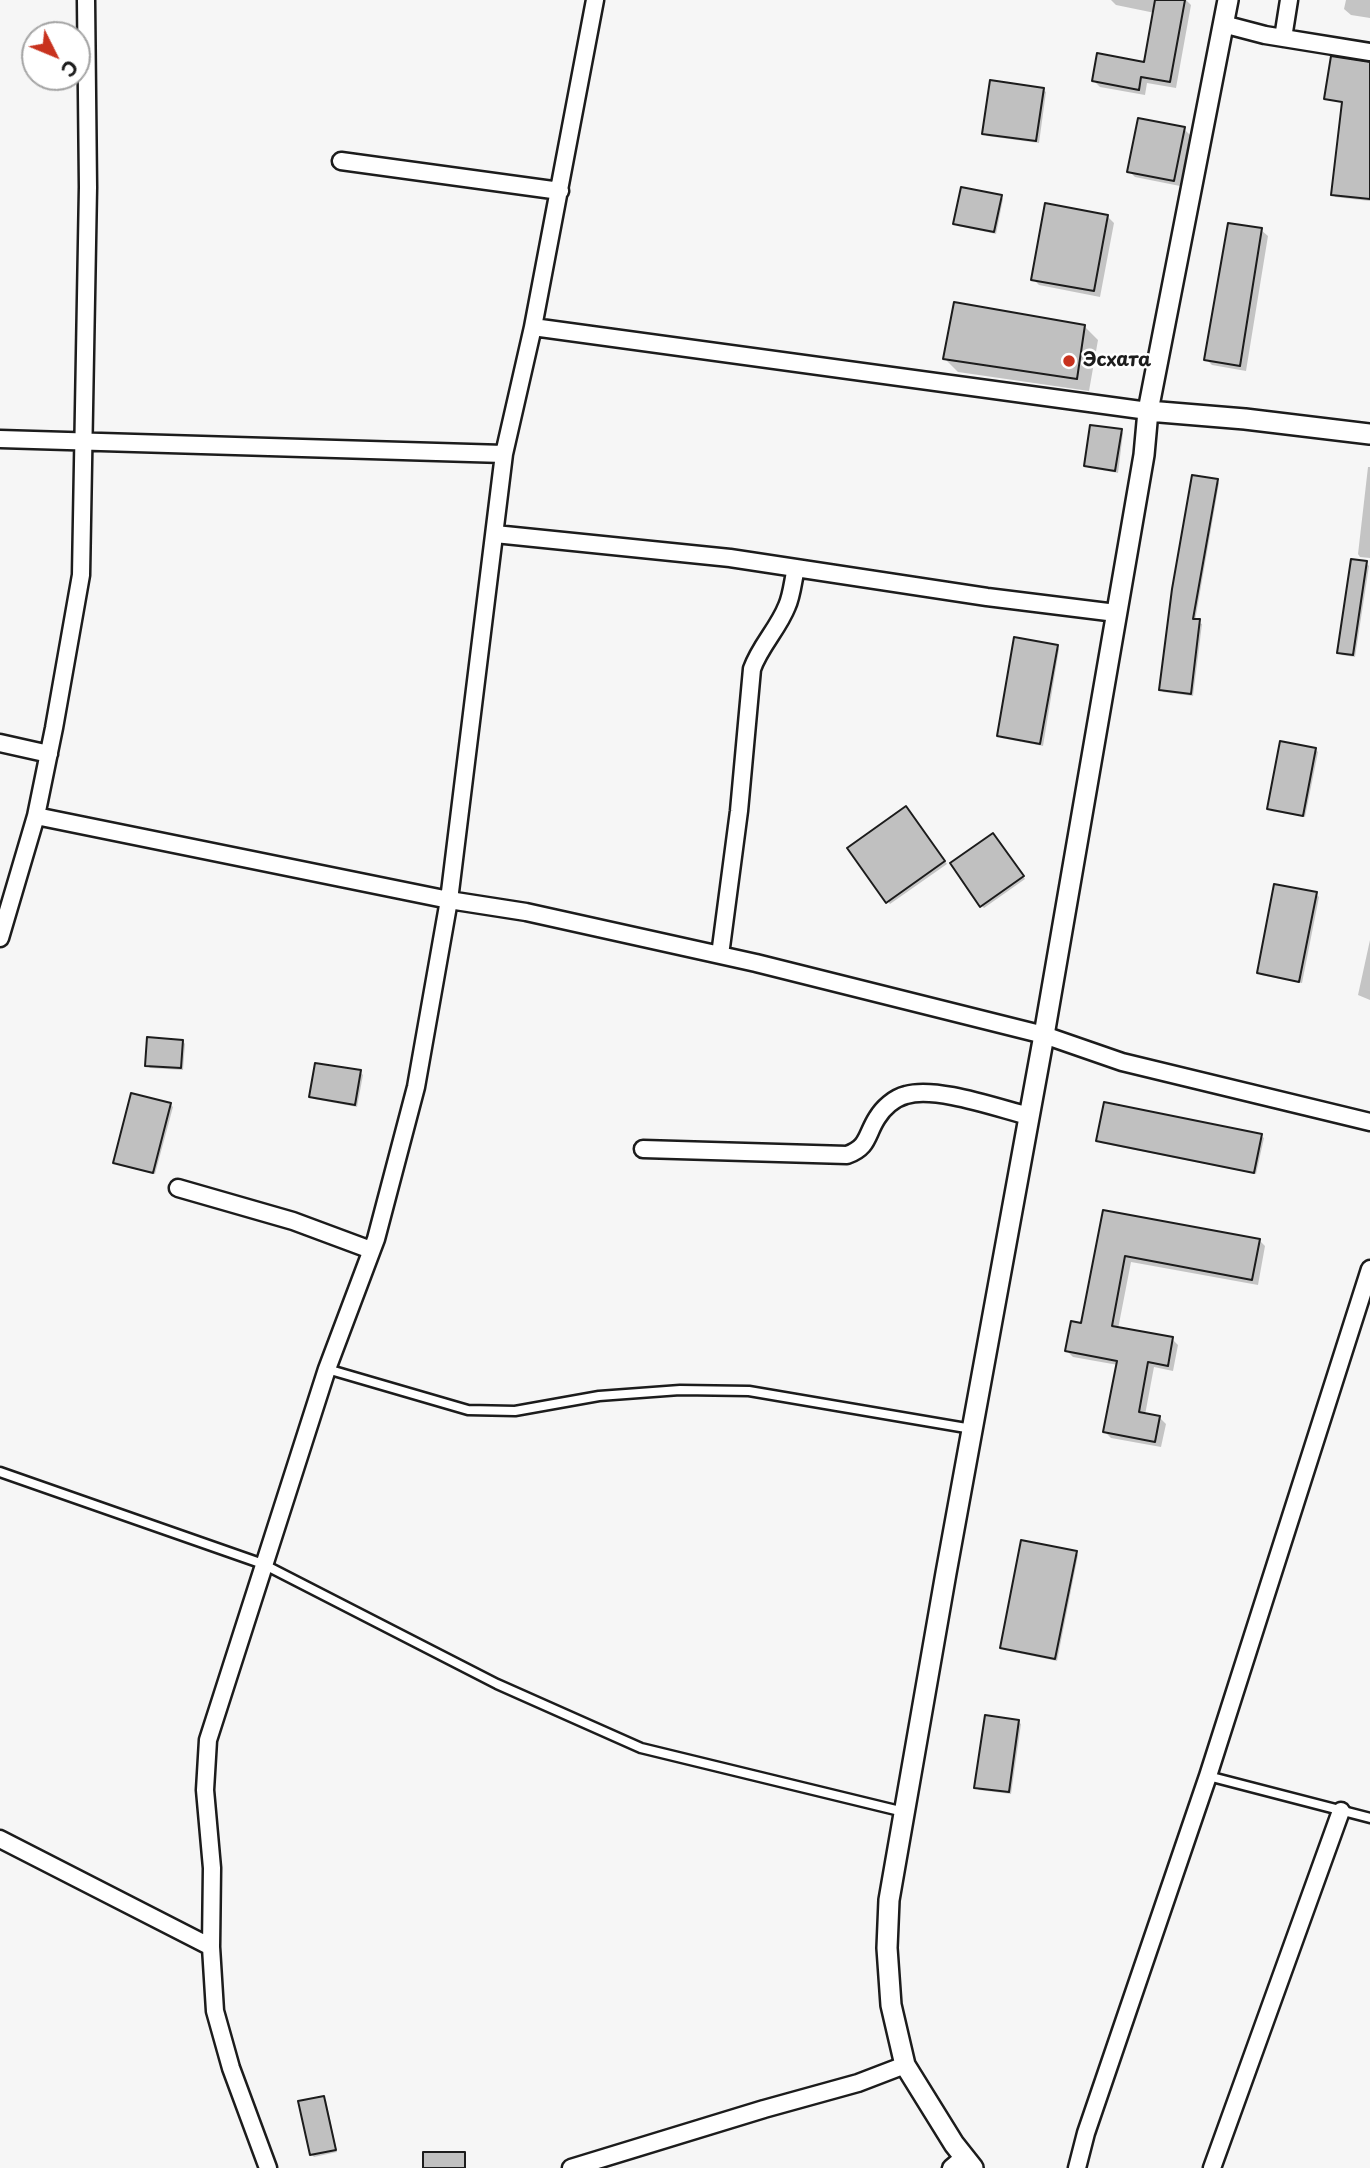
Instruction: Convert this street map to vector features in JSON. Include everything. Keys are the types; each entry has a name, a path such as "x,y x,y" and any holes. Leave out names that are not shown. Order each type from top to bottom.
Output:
{"street":[{"path":"0,938 36,816 80,575 88,187 86,0"},
{"path":"268,2168 231,2068 215,2011 211,1947 212,1868 205,1790 208,1740 327,1369 372,1250 416,1087 449,900 505,454 533,327 596,0"},
{"path":"963,2165 905,2065 891,2005 887,1948 889,1900 1044,1035 1144,455 1148,411 1228,0"},
{"path":"1283,38 1289,0"},
{"path":"1223,24 1283,38 1370,52"},
{"path":"341,161 559,191"},
{"path":"533,327 1148,411 1370,434"},
{"path":"0,439 505,454"},
{"path":"495,534 730,558 1116,613"},
{"path":"720,955 739,811 752,668 758,652 788,604 796,568"},
{"path":"0,743 48,754"},
{"path":"36,816 449,900 526,912 720,955 1044,1035 1122,1062 1370,1122"},
{"path":"643,1149 847,1155 857,1151 866,1141 876,1119 892,1101 920,1092 959,1098 1029,1116"},
{"path":"178,1188 292,1221 372,1250"},
{"path":"1077,2168 1086,2133 1208,1776 1370,1269"},
{"path":"1212,2168 1341,1811"},
{"path":"0,1839 211,1947"},
{"path":"571,2168 858,2083 905,2065"}],"lane":[{"path":"327,1369 468,1410 515,1411 599,1396 680,1390 749,1391 972,1429"},
{"path":"0,1472 263,1564 497,1684 641,1748 904,1812"},
{"path":"1208,1776 1370,1818"}],"building":[{"path":"1155,0 1185,0 1170,82 1141,77 1139,90 1092,81 1097,53 1144,62"},
{"path":"1331,56 1370,62 1370,199 1331,195 1342,102 1324,99"},
{"path":"990,80 1044,88 1036,141 982,134"},
{"path":"1138,118 1185,127 1174,181 1127,172"},
{"path":"961,187 1002,195 994,232 953,224"},
{"path":"1045,203 1108,215 1094,291 1031,280"},
{"path":"1228,223 1262,228 1240,366 1204,360"},
{"path":"954,302 1085,325 1077,379 943,359"},
{"path":"1090,425 1122,429 1115,471 1084,466"},
{"path":"1192,475 1218,479 1193,619 1200,619 1191,694 1159,690 1172,589"},
{"path":"1351,559 1367,561 1353,655 1337,653"},
{"path":"1014,637 1058,645 1040,744 997,736"},
{"path":"1280,741 1316,748 1303,816 1267,809"},
{"path":"906,806 945,861 886,903 847,848"},
{"path":"993,833 1024,876 980,907 950,863"},
{"path":"1274,884 1317,892 1299,982 1257,973"},
{"path":"147,1037 183,1040 181,1068 145,1066"},
{"path":"315,1063 361,1070 355,1105 309,1097"},
{"path":"131,1093 171,1103 153,1173 113,1163"},
{"path":"1104,1102 1262,1134 1254,1173 1096,1141"},
{"path":"1103,1210 1260,1239 1252,1280 1125,1256 1112,1326 1173,1337 1168,1366 1148,1362 1139,1412 1160,1416 1155,1442 1103,1432 1117,1361 1065,1351 1071,1321 1081,1323"},
{"path":"1021,1540 1077,1551 1055,1659 1000,1648"},
{"path":"985,1715 1019,1720 1009,1792 974,1788"},
{"path":"324,2096 336,2150 310,2155 298,2101"},
{"path":"423,2152 465,2152 465,2168 423,2168"}],"place":[{"name":"Эсхата","path":"1069,361"}]}
